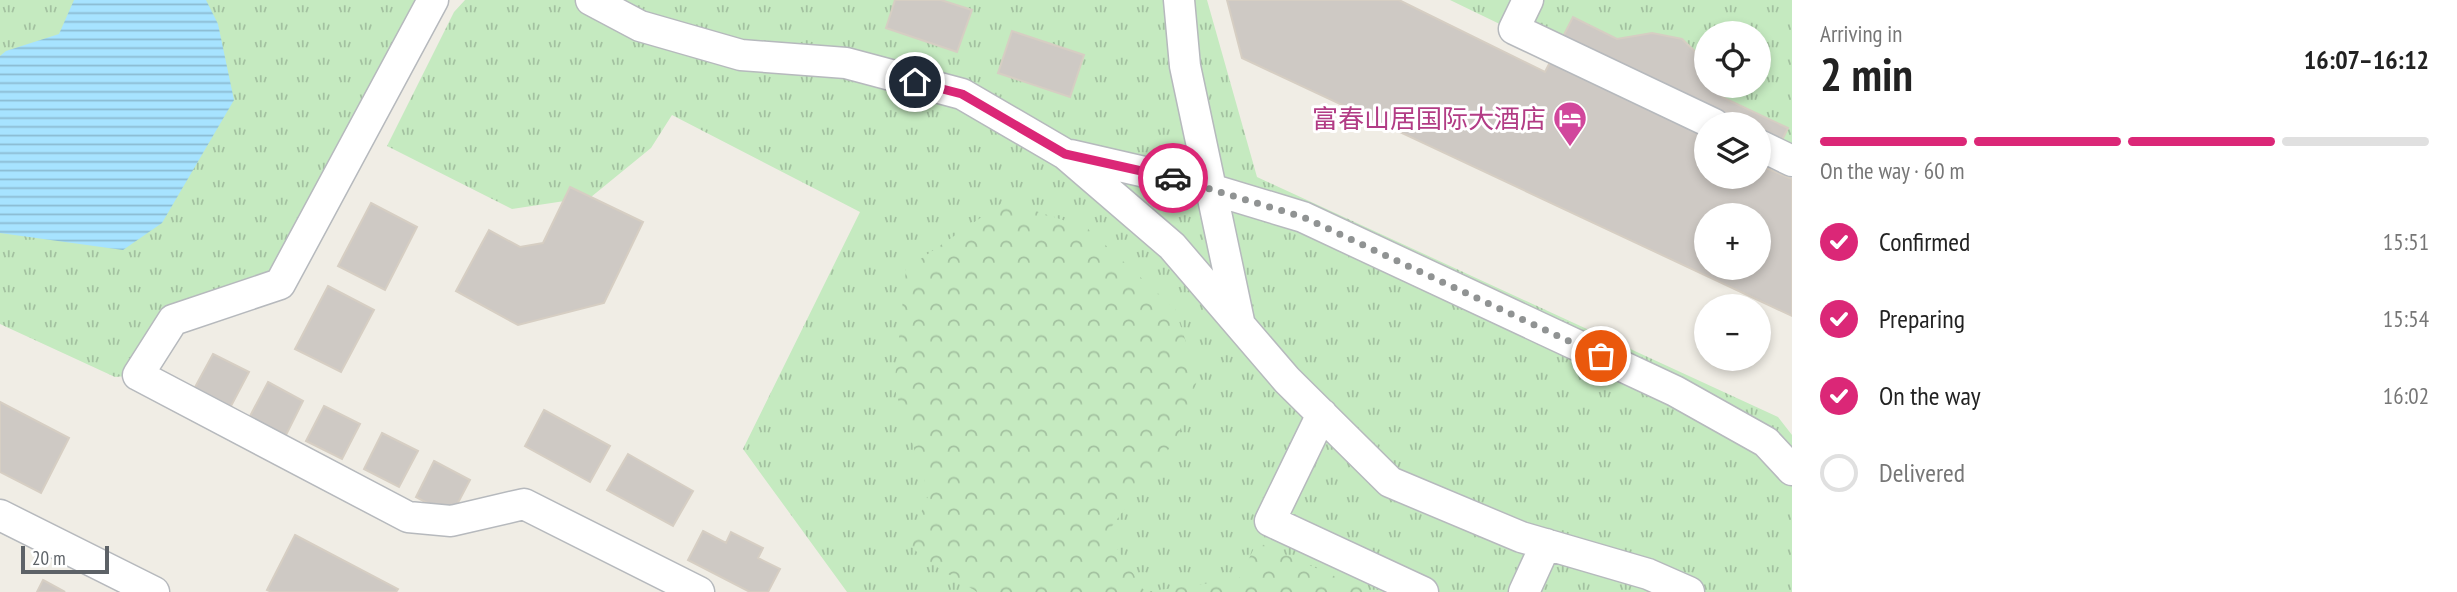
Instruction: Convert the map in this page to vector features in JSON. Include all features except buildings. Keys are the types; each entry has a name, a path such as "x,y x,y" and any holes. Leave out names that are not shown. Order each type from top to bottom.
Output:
{"lane":[{"path":"433,0 280,284 173,320 138,375 408,517 451,521 524,504 699,592"},
{"path":"591,0 640,26 741,55 846,63 962,94 1065,154 1172,246 1287,380 1390,482 1521,537 1648,574 1689,592"},
{"path":"1179,0 1185,66 1240,325"},
{"path":"1528,0 1514,29 1694,114"},
{"path":"1771,151 1792,161"},
{"path":"1065,154 1184,181 1303,217 1675,391 1766,442 1792,470"},
{"path":"1322,414 1270,521 1423,592"},
{"path":"0,515 154,592"},
{"path":"1524,592 1546,544"}],"green space":[{"path":"0,0 433,0 280,284 173,320 138,375 115,377 0,324"},
{"path":"465,0 1207,0 1257,177 1778,417 1792,435 1792,592 847,592 743,449 860,212 672,115 651,148 591,197 512,209 387,146 454,12"},
{"path":"1450,0 1792,0 1792,165 1771,155 1771,112 1694,112 1694,118"},
{"path":"1005,201 1087,228 1175,309 1198,378 1178,436 1107,533 1145,592 977,592 924,559 908,543 929,494 894,387 906,269"},
{"path":"1257,542 1370,592 1145,592 1239,579"}],"water":[{"path":"74,0 206,0 218,24 234,100 162,223 123,250 0,233 0,56 6,51 59,34"}],"way so far":[{"path":"1173,178 1303,217 1601,356"}],"place":[{"name":"富春山居国际大酒店","path":"1570,148"}],"route":[{"path":"915,82 962,94 1065,154 1173,178"}]}
